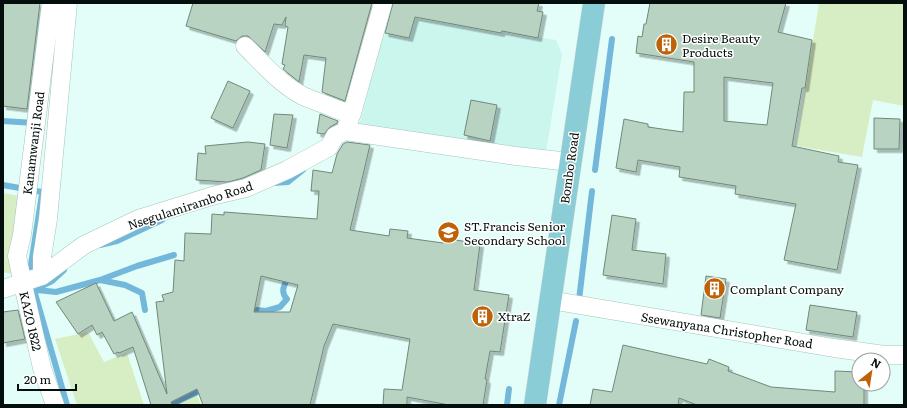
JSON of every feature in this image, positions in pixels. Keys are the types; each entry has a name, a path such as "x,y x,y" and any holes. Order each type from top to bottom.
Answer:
{"main road":[{"name":"Bombo Road","path":"535,405 594,3"}],"street":[{"name":"Kanamwanji Road","path":"23,282 18,256 22,235 51,3"},
{"path":"42,276 42,257 48,219 68,3"},
{"path":"383,3 352,112 345,131 516,156 570,162"},
{"path":"245,46 277,78 293,90 348,113 352,112"},
{"name":"Nsegulamirambo Road","path":"3,289 42,276 84,245 138,219 212,196 246,188 287,170 329,147 335,136 345,131"},
{"name":"KAZO 1822","path":"23,282 42,368 55,405"},
{"name":"Ssewanyana Christopher Road","path":"550,300 834,348 904,355"}],"shaded area":[{"path":"388,14 556,40 562,54 546,152 359,126"}],"green space":[{"path":"819,3 904,3 904,106 873,100 862,157 796,146"},
{"path":"3,193 25,197 12,274 3,272"},
{"path":"88,332 104,362 127,353 144,405 77,405 55,339"},
{"path":"197,395 201,405 173,405"}],"building":[{"path":"3,3 40,3 27,109 3,106"},
{"path":"193,3 372,3 345,101 322,92 326,58 304,55 299,82 283,69 285,65 282,64 288,27 285,26 286,17 282,25 274,24 265,52 248,36 242,36 236,41 186,26"},
{"path":"393,3 539,3 537,11 543,12 538,38 502,31 501,33 415,17 409,38 385,33"},
{"path":"650,3 786,3 778,32 812,40 805,88 802,88 792,146 839,156 838,162 858,165 837,270 784,260 796,204 735,194 736,186 679,177 680,167 638,160 636,172 616,168 624,119 648,124 648,127 683,132 684,92 694,92 694,62 636,53 638,36 642,37 644,24 646,24","holes":["724,77 773,83 767,125 724,121"]},
{"path":"228,81 250,91 233,128 211,118"},
{"path":"471,100 497,105 490,141 464,135"},
{"path":"274,114 293,115 287,148 270,145"},
{"path":"320,114 338,121 324,134 317,133"},
{"path":"874,118 900,119 899,149 874,149"},
{"path":"248,142 265,144 261,170 243,178 228,182 196,180 198,153 206,154 205,146"},
{"path":"347,142 370,145 350,230 389,236 390,229 408,231 407,238 443,243 444,238 480,244 474,290 509,295 500,352 490,351 485,379 487,380 483,405 449,405 407,397 407,405 383,405 384,389 402,390 410,339 333,324 324,346 310,405 203,405 197,389 171,402 172,405 151,405 133,347 114,354 102,332 97,335 92,325 78,334 56,302 96,283 114,321 132,312 167,394 156,302 164,301 162,295 173,292 175,260 184,261 185,233 211,234 212,214 224,215 224,212 317,219 319,191 311,191 313,170 332,173 337,154 343,144","holes":["261,276 298,285 290,312 254,312"]},
{"path":"612,215 636,219 632,250 666,254 663,284 603,275"},
{"path":"706,276 726,279 720,318 701,315"},
{"path":"810,305 857,312 853,337 806,330"},
{"path":"18,310 25,339 3,343 3,312"},
{"path":"623,345 707,364 709,359 729,367 728,371 771,387 835,392 835,371 851,372 851,392 864,392 864,405 697,405 679,398 678,405 590,405 593,389 612,392"}],"waterway":[{"path":"595,170 612,39"},
{"path":"3,121 34,123"},
{"path":"273,183 288,182 303,170"},
{"path":"3,185 42,192"},
{"path":"582,301 579,300 592,191"},
{"path":"30,271 42,194"},
{"path":"100,245 117,241 162,220"},
{"path":"100,280 137,266 174,255"},
{"path":"34,290 52,281 64,270"},
{"path":"248,309 266,311 280,307 287,299 283,289 288,277 290,278"},
{"path":"27,289 56,292 100,280 125,285 142,293 145,310"},
{"path":"34,290 67,405"},
{"path":"559,405 576,321"},
{"path":"169,405 204,389"},
{"path":"507,405 509,389"}],"place":[{"name":"Desire Beauty Products","path":"667,45"},
{"name":"ST.Francis Senior Secondary School","path":"449,233"},
{"name":"Complant Company","path":"715,289"},
{"name":"XtraZ","path":"482,316"}]}
